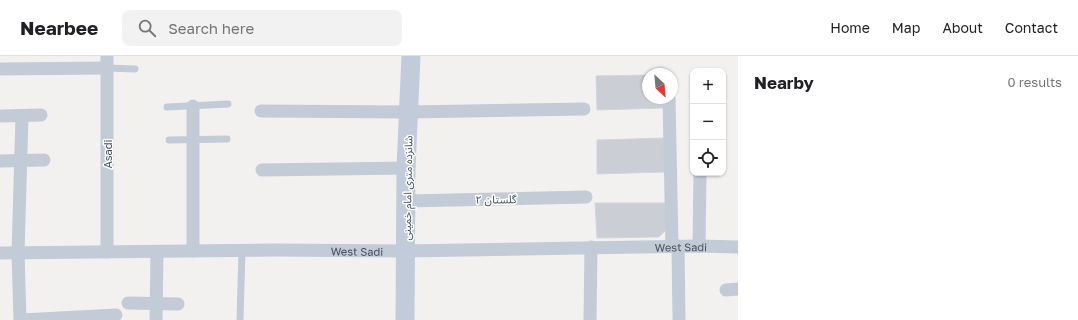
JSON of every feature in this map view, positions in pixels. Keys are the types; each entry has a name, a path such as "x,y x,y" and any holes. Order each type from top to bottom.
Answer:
{"main road":[{"name":"شانزده متری امام خمینی","path":"405,320 406,168 411,56"}],"street":[{"path":"0,69 106,62"},
{"name":"Asadi","path":"106,62 106,252"},
{"path":"669,104 678,320"},
{"path":"193,106 193,251"},
{"path":"261,111 409,112 584,110"},
{"path":"2,116 41,115"},
{"path":"22,116 18,253 21,320 91,318 116,315"},
{"path":"0,161 44,160"},
{"path":"262,170 406,168"},
{"path":"699,246 700,176"},
{"name":"گلستان ۲","path":"406,201 586,197"},
{"name":"West Sadi","path":"0,253 406,250 675,246 738,247"},
{"path":"590,320 591,247"},
{"path":"156,320 157,252"},
{"path":"128,303 178,304"}],"lane":[{"path":"106,62 135,69"},
{"path":"167,107 228,104"},
{"path":"169,140 227,139"},
{"path":"240,320 242,251"}],"building":[{"path":"642,75 642,104 664,104 664,108 597,110 596,76"},
{"path":"664,138 665,172 597,174 597,140"},
{"path":"595,203 665,203 666,230 659,237 597,238"}]}
